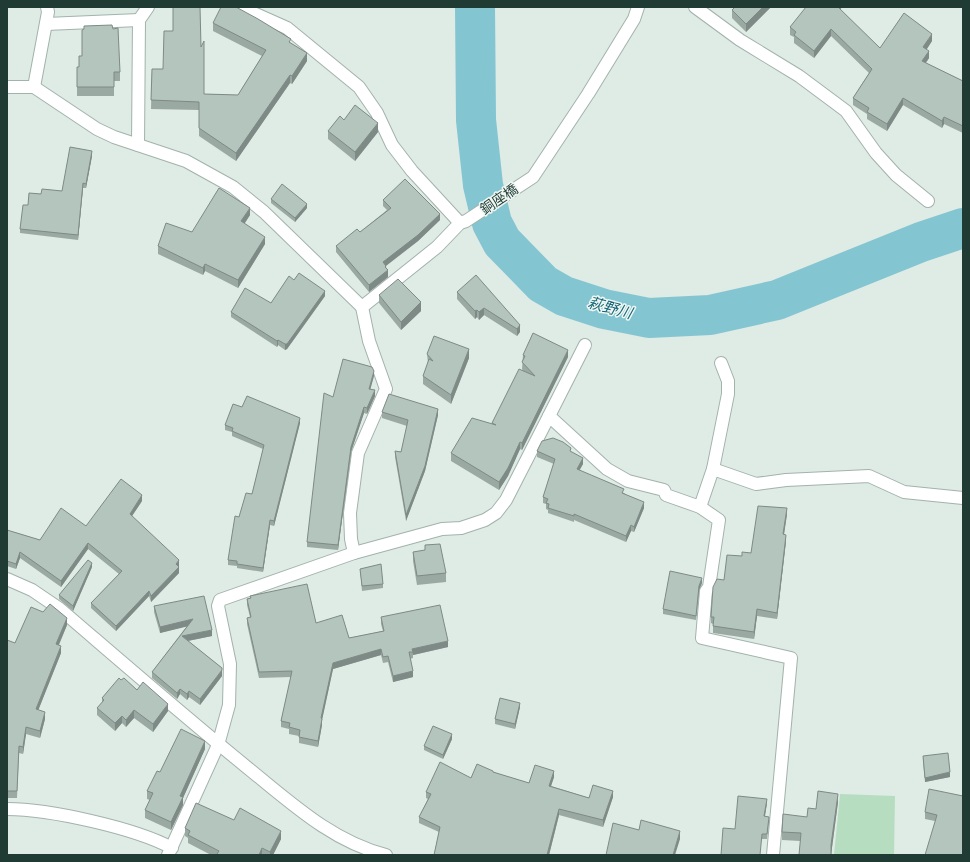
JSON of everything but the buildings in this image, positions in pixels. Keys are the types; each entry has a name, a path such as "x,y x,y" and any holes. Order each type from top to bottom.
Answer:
{"street":[{"path":"34,87 46,24 47,7"},
{"path":"138,145 140,20 148,7"},
{"path":"240,7 287,28 359,87 378,113 392,145 412,171 463,222"},
{"name":"銅座橋","path":"362,307 437,247 463,222 533,177 596,81 634,19 638,7"},
{"path":"695,7 740,40 799,76 846,111 881,159 896,175 928,202"},
{"path":"46,24 140,20"},
{"path":"7,87 34,87 98,129 138,145 186,161 233,187 264,212 362,307 369,341 386,389 358,453 350,513 351,539 354,553"},
{"path":"7,809 29,809 97,824 160,842 170,852 218,745 229,705 230,664 218,606 220,600 354,553 442,529 461,528 485,520 496,513 506,500 585,345"},
{"path":"700,507 714,469 728,394 728,381 721,363"},
{"path":"549,416 607,469 628,481 664,490 666,495 700,507 719,520 709,587 706,591 702,638 790,658 773,855"},
{"path":"714,469 756,484 870,476 904,492 963,498"},
{"path":"7,579 32,590 60,609 218,745 314,821 332,832 386,855"}],"green space":[{"path":"840,794 895,796 894,855 834,855"}],"waterway":[{"name":"萩野川","path":"475,7 476,120 483,185 492,223 502,242 543,284 564,296 604,309 649,318 710,315 777,300 921,242 963,228"}]}
